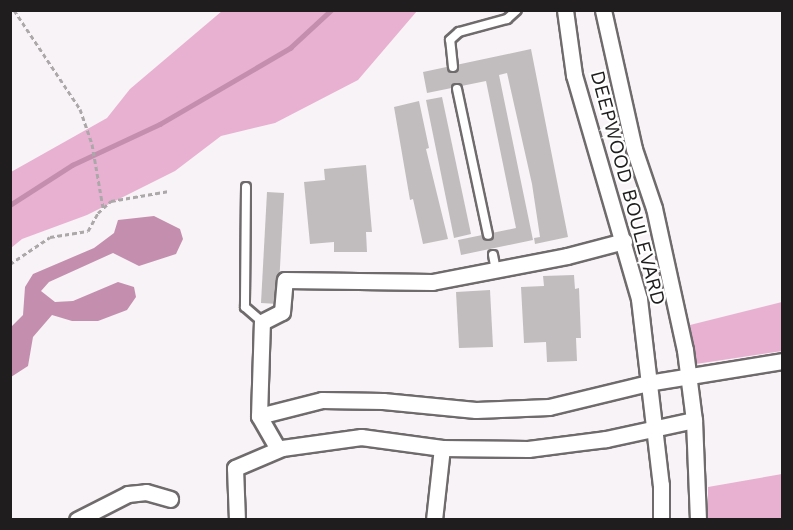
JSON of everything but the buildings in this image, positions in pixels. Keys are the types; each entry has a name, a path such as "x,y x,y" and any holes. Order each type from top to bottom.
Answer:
{"street":[{"name":"DEEPWOOD BOULEVARD","path":"565,10 574,75 639,299 654,426 661,519"},
{"name":"DEEPWOOD BOULEVARD","path":"603,10 634,149 654,208 689,378 694,420 698,519"},
{"path":"278,449 259,416 262,322 282,312 285,280 432,282 496,271 624,241"},
{"path":"259,416 322,400 383,400 476,410 549,407 648,383 783,361"},
{"path":"237,519 235,468 278,449 362,437 442,448 528,449 606,439 654,426 694,420"},
{"path":"434,519 442,448"},
{"path":"77,519 128,494 146,492 170,499"}],"lane":[{"path":"453,67 450,40 459,32 507,19 517,10"},
{"path":"458,89 488,235"},
{"path":"246,187 246,308 262,322"},
{"path":"493,255 496,271"}],"path":[{"path":"14,10 80,109 92,144 103,208"},
{"path":"10,264 50,237 88,231 103,208 111,201 169,191"}],"shaded area":[{"path":"222,11 417,11 358,80 275,123 221,136 175,171 87,215 22,239 11,248 11,172 107,118 130,89"},
{"path":"154,216 180,229 183,239 176,254 139,266 113,253 49,282 41,291 55,302 73,301 118,282 134,287 136,297 127,310 98,321 72,321 52,315 33,337 28,366 11,377 11,327 23,315 25,287 33,274 94,248 114,233 118,220"},
{"path":"782,302 782,351 696,364 690,325"},
{"path":"782,474 782,519 708,519 708,487"}],"waterway":[{"path":"10,205 72,165 160,124 290,48 331,10"}]}
